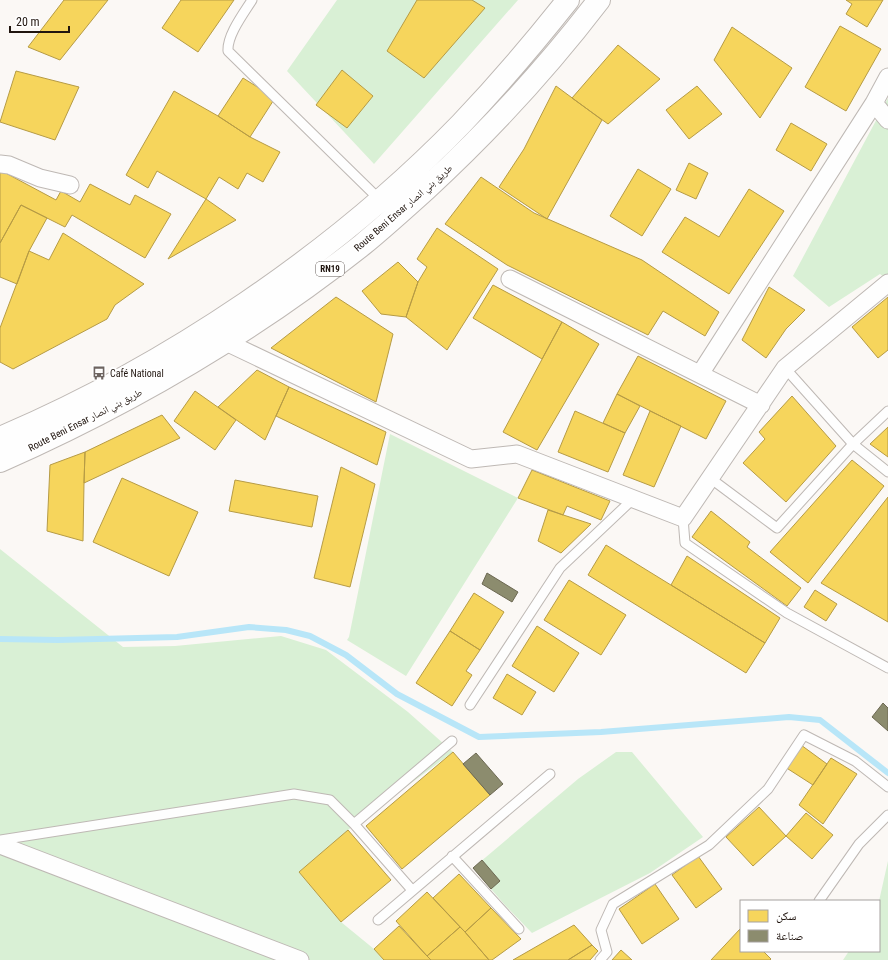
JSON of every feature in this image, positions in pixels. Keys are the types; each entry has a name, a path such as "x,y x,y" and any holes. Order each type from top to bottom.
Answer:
{"highway":[{"name":"Route Beni Ensar طريق بني انصار","path":"0,438 26,427 101,390 174,349 244,304 312,255 380,200 419,164 474,109 536,40 568,0"},
{"name":"Route Beni Ensar طريق بني انصار","path":"0,461 104,412 166,378 226,342 318,278 363,244 457,161 501,116 543,69 599,0"}],"street":[{"path":"700,374 874,103 888,77"},
{"path":"874,103 888,120"},
{"path":"0,164 9,165 40,178 70,185"},
{"path":"510,280 761,405"},
{"path":"226,342 471,459 518,454 683,518 785,368 888,283"},
{"path":"0,845 300,960"}],"lane":[{"path":"252,0 230,38 228,51 380,200"},
{"path":"785,368 853,444 888,472"},
{"path":"710,478 777,528 853,444 888,411"},
{"path":"470,705 560,568 633,499"},
{"path":"683,518 685,543 787,613 888,668"},
{"path":"600,960 607,952 601,930 613,904 709,845 768,789 804,735 855,760 888,787"},
{"path":"354,824 452,741"},
{"path":"378,920 550,774"},
{"path":"0,840 294,794 330,800 354,824 412,890"},
{"path":"820,900 859,844 888,815"},
{"path":"452,856 519,930"}],"green space":[{"path":"337,0 518,0 374,164 287,71"},
{"path":"888,98 888,280 880,274 829,307 793,276"},
{"path":"390,434 518,498 406,676 347,640 349,637"},
{"path":"0,549 123,647 175,646 281,636 326,650 408,712 453,752 348,830 299,872 341,922 374,949 384,960 0,960"},
{"path":"616,752 632,752 703,837 650,873 532,933 504,904 473,868 578,779"},
{"path":"888,861 888,960 843,960 848,952 880,952 879,900"}],"building: سكن":[{"path":"64,0 108,0 60,60 28,47"},
{"path":"181,0 234,0 198,52 162,28"},
{"path":"417,0 472,0 485,8 424,78 387,51"},
{"path":"846,0 883,0 867,27 846,14 852,4"},
{"path":"840,26 881,49 846,111 805,87"},
{"path":"732,27 792,68 760,118 714,60"},
{"path":"618,45 660,79 608,124 572,98"},
{"path":"342,70 373,96 347,128 316,105"},
{"path":"16,71 79,87 55,140 0,122"},
{"path":"243,78 275,98 250,137 218,116"},
{"path":"556,86 602,120 547,219 499,187 524,149"},
{"path":"697,86 722,114 689,139 666,110"},
{"path":"174,91 218,116 250,137 280,152 263,182 247,173 238,189 219,177 206,199 157,171 148,188 126,175"},
{"path":"791,123 827,144 811,171 776,150"},
{"path":"689,163 708,173 696,199 676,190"},
{"path":"638,169 671,189 642,236 610,216"},
{"path":"0,170 56,200 61,191 80,202 90,184 130,205 135,195 171,214 145,258 72,215 65,227 21,205 0,243"},
{"path":"481,177 534,213 642,260 719,312 705,336 663,311 648,335 507,265 445,224"},
{"path":"749,189 784,211 729,294 662,252 685,217 719,237"},
{"path":"206,199 236,220 168,259"},
{"path":"21,205 47,218 29,251 17,284 0,277 0,243"},
{"path":"437,228 498,269 447,350 406,317 418,282 427,267 417,259"},
{"path":"63,233 144,284 115,305 107,319 13,369 0,362 0,328 29,251 49,260"},
{"path":"398,262 418,282 406,317 381,314 362,291"},
{"path":"493,285 562,322 542,359 473,318"},
{"path":"769,287 805,310 786,329 766,358 742,340"},
{"path":"336,297 393,334 376,402 271,348"},
{"path":"888,297 888,350 878,358 852,327"},
{"path":"562,322 599,344 537,450 503,432"},
{"path":"638,356 726,401 706,439 617,394"},
{"path":"257,370 289,387 265,440 218,407"},
{"path":"289,387 386,432 377,465 276,416"},
{"path":"195,391 236,420 215,450 174,421"},
{"path":"617,394 640,406 625,433 603,423"},
{"path":"792,396 836,446 786,502 743,463 765,439 759,432"},
{"path":"575,411 625,433 608,472 558,452"},
{"path":"650,411 681,426 654,487 623,475"},
{"path":"162,415 180,438 84,483 85,452"},
{"path":"888,427 888,457 870,444"},
{"path":"85,452 83,541 47,531 50,465"},
{"path":"852,460 884,486 808,583 770,552"},
{"path":"341,467 375,484 350,587 314,578"},
{"path":"532,470 610,501 601,520 567,506 563,515 518,498"},
{"path":"122,478 198,512 169,576 93,542"},
{"path":"235,480 318,496 312,527 229,511"},
{"path":"888,497 888,622 821,583"},
{"path":"548,510 591,524 561,553 538,541"},
{"path":"711,511 750,542 747,547 801,588 787,606 692,537"},
{"path":"606,545 765,643 746,673 588,575"},
{"path":"687,556 780,618 765,643 671,585"},
{"path":"569,580 626,615 601,655 544,620"},
{"path":"815,590 837,604 826,621 804,607"},
{"path":"474,593 504,612 480,650 450,631"},
{"path":"537,626 579,653 554,692 512,666"},
{"path":"450,631 480,650 466,671 472,675 452,706 416,683"},
{"path":"507,674 536,692 522,715 493,698"},
{"path":"801,745 827,764 813,785 785,767"},
{"path":"453,752 490,795 402,869 366,826"},
{"path":"831,758 857,774 823,824 799,805"},
{"path":"759,807 786,836 753,866 726,837"},
{"path":"806,813 833,835 812,859 786,836"},
{"path":"348,830 391,880 341,922 299,872"},
{"path":"698,856 722,889 696,908 672,875"},
{"path":"459,874 491,908 465,932 433,898"},
{"path":"655,884 679,919 642,944 619,909"},
{"path":"427,892 460,927 427,956 396,921"},
{"path":"491,908 521,939 492,960 489,960 465,932"},
{"path":"574,925 592,945 568,960 513,960"},
{"path":"399,926 431,960 384,960 374,949"},
{"path":"460,927 489,960 431,960 427,956"},
{"path":"740,929 740,952 764,952 771,959 770,960 711,960"},
{"path":"592,945 598,951 590,960 568,960"},
{"path":"621,950 632,960 612,960"}],"building: صناعة":[{"path":"487,573 518,592 512,602 482,584"},
{"path":"883,703 888,708 888,731 872,717"},
{"path":"476,753 503,784 490,795 463,764"},
{"path":"482,860 500,881 491,889 473,868"}],"waterway":[{"path":"0,639 58,640 177,637 249,627 286,630 310,636 346,655 397,694 479,737 601,732 789,717 820,720 888,773"}],"place":[{"name":"Café National","path":"99,373"}]}
